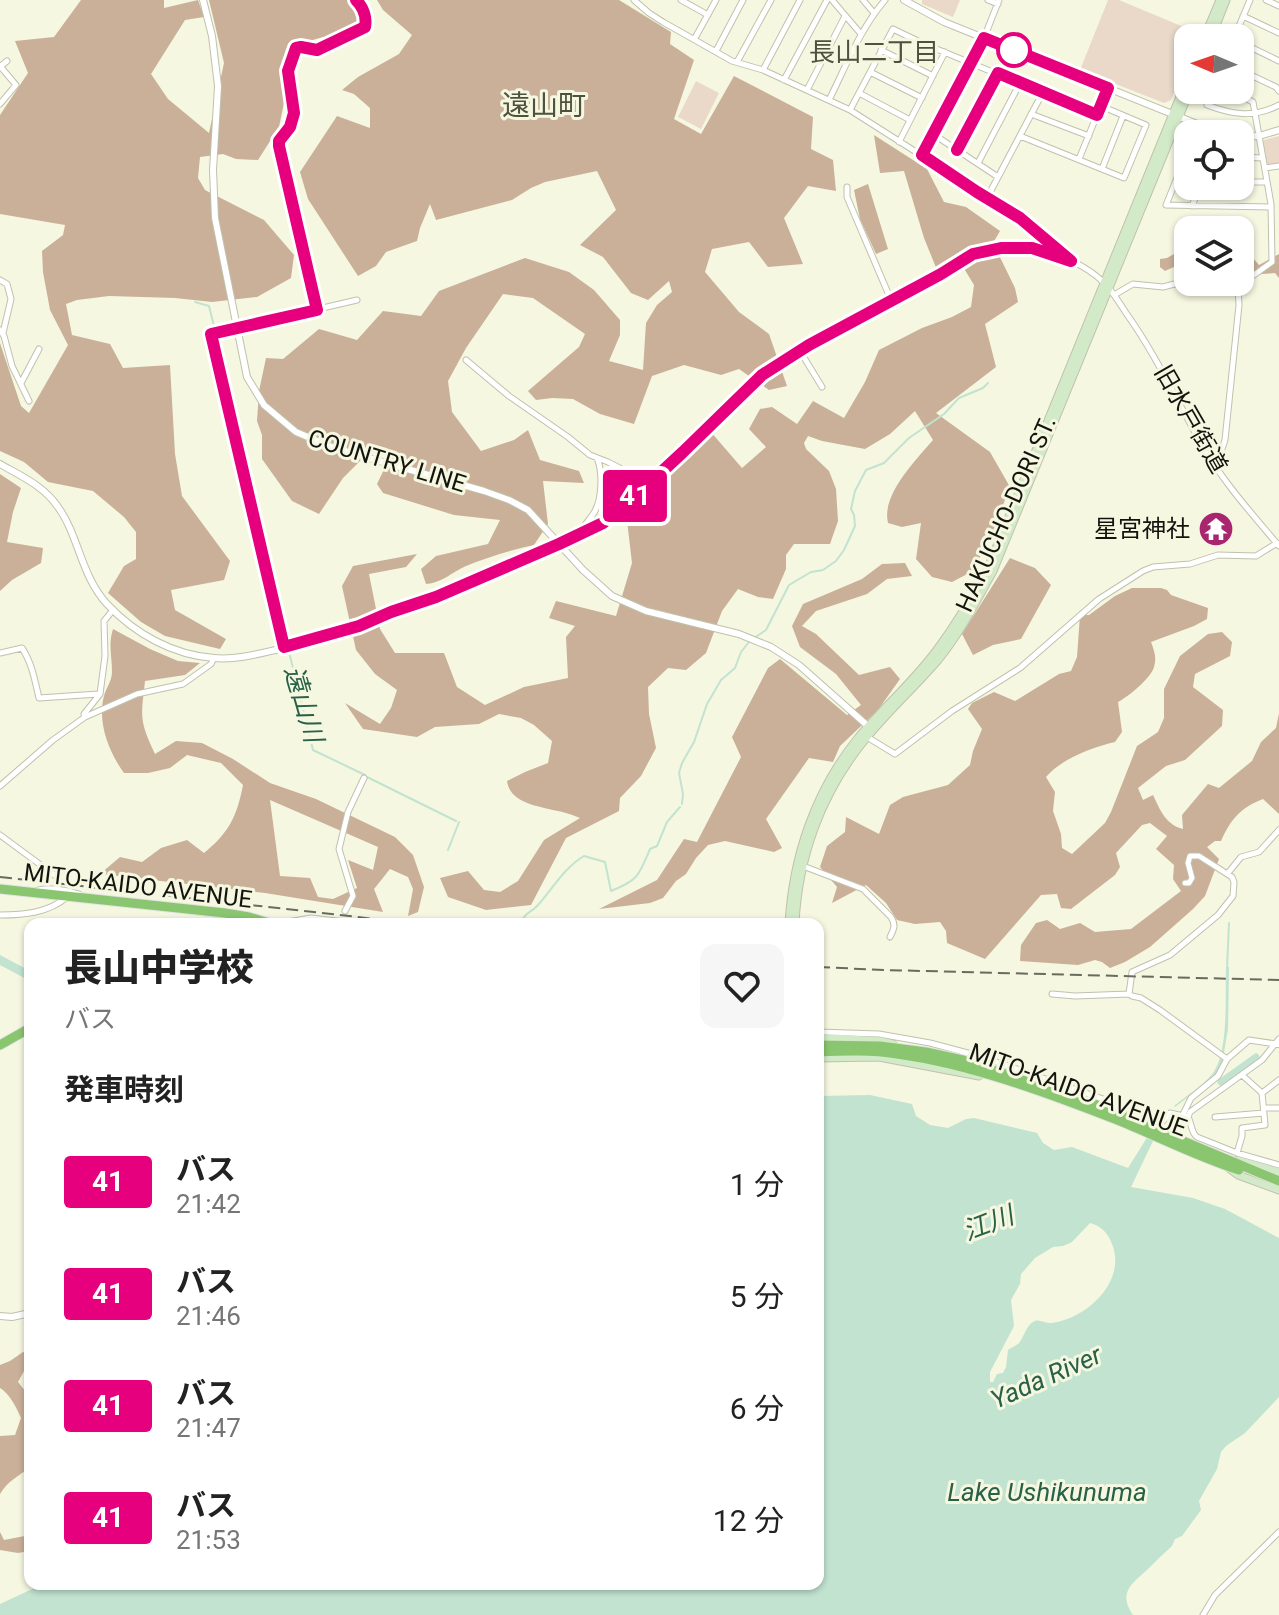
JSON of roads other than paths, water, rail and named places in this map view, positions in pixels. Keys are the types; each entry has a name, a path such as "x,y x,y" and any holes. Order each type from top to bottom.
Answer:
{"highway":[{"name":"MITO-KAIDO AVENUE","path":"0,889 253,918"},
{"path":"0,1045 24,1031"},
{"name":"MITO-KAIDO AVENUE","path":"824,1045 880,1046 926,1052 1069,1091 1171,1139 1279,1182"},
{"name":"MITO-KAIDO AVENUE","path":"824,1055 879,1052 958,1067 1171,1139"}],"main road":[{"path":"1210,24 1220,0"},
{"path":"1217,24 1226,0"},
{"name":"HAKUCHO-DORI ST.","path":"792,918 795,873 811,818 836,769 934,654 958,622 988,568 1109,289 1180,104"},
{"name":"HAKUCHO-DORI ST.","path":"1176,116 1182,104"},
{"name":"HAKUCHO-DORI ST.","path":"793,918 809,841 825,803 869,732"},
{"path":"824,1036 881,1041 926,1052"},
{"path":"824,1055 896,1059 1009,1082"},
{"path":"1225,1162 1279,1172"},
{"path":"1225,1162 1238,1175 1279,1190"}],"street":[{"name":"COUNTRY LINE","path":"203,0 212,36 218,86 213,170 215,218 247,377 264,405 296,432 334,448 484,491 528,510 583,570 612,596 646,611 739,634 785,655 869,732"},
{"path":"317,310 279,141 290,127 294,113 288,71 296,48 317,50 365,27 364,12 356,0"},
{"path":"634,0 663,22 737,62 763,70 850,110 1020,218 1109,289 1133,284 1163,287 1174,284"},
{"path":"681,0 708,15"},
{"path":"695,38 716,0"},
{"path":"716,51 743,0"},
{"path":"737,62 771,0"},
{"path":"763,70 800,0"},
{"path":"784,80 830,0 861,34"},
{"path":"863,0 874,13"},
{"path":"829,100 861,34 885,0"},
{"path":"904,0 944,22 1186,120"},
{"path":"917,8 920,0"},
{"path":"922,155 984,38 999,2 988,0"},
{"path":"1240,24 1250,0"},
{"path":"1266,0 1279,6"},
{"path":"807,90 845,16"},
{"path":"1243,16 1279,33"},
{"path":"850,110 893,29 1097,115"},
{"path":"1254,49 1279,61"},
{"path":"881,50 933,76"},
{"path":"899,142 945,52"},
{"path":"1,99 16,85 0,66 7,61"},
{"path":"870,72 922,98"},
{"path":"957,150 998,73"},
{"path":"1254,77 1279,91"},
{"path":"978,163 1020,83"},
{"path":"1079,159 1108,88"},
{"path":"987,198 1043,92"},
{"path":"859,93 910,120"},
{"path":"1207,104 1233,114 1255,114 1279,105"},
{"path":"1253,104 1271,207 1272,240 1272,262 1254,275"},
{"path":"1020,136 1124,178 1146,125 1101,106"},
{"path":"1031,114 1089,136"},
{"path":"1102,169 1123,116"},
{"path":"1254,136 1279,130"},
{"path":"933,134 998,177"},
{"path":"1254,158 1263,158"},
{"path":"1265,168 1279,166"},
{"path":"1254,182 1267,182"},
{"path":"1174,185 1166,205 1271,207"},
{"path":"847,187 847,197 891,300"},
{"path":"1192,206 1194,200"},
{"path":"1272,240 1279,236"},
{"path":"0,464 44,490 54,501 103,600 139,631 162,645 189,654 214,658 254,655 359,626 478,580 580,535 614,515 756,379 973,254 990,249 1032,248 1071,261"},
{"path":"0,280 7,284 11,299 1,332 12,366 29,401"},
{"name":"旧水戸街道","path":"1109,289 1143,338 1214,464 1278,544"},
{"path":"1214,464 1224,446 1238,296"},
{"path":"284,647 211,334 357,300"},
{"path":"21,383 39,349"},
{"path":"800,351 822,387"},
{"path":"466,360 509,396 590,455 649,483"},
{"path":"580,535 596,509 601,471 597,458"},
{"path":"869,732 895,754 952,711 1020,668 1099,599 1143,571 1153,567 1190,564 1218,555 1256,556 1278,544"},
{"path":"85,717 84,714 100,694 105,656 104,621 113,610"},
{"path":"0,653 22,648 33,672 39,698 100,694"},
{"path":"0,786 85,717 137,694 183,684 211,664 214,658"},
{"path":"345,911 353,896 339,849 348,812 364,778"},
{"path":"1228,873 1241,857 1259,852 1279,830"},
{"path":"0,835 57,877 58,889"},
{"path":"1129,994 1132,972 1170,955 1218,915 1233,896 1234,882 1228,873 1199,856 1191,856 1188,863 1192,878 1185,883"},
{"path":"803,866 863,889 894,922 890,937"},
{"path":"33,893 38,888 58,889 78,893 82,898"},
{"path":"0,915 36,912 68,896"},
{"path":"1052,994 1129,994 1141,998 1227,1059"},
{"path":"824,1035 901,1036 979,1056 1159,1122 1170,1113 1184,1116 1192,1123 1194,1135 1237,1153 1279,1165"},
{"path":"1171,1139 1191,1098 1218,1076 1227,1059 1249,1040 1278,1042"},
{"path":"1184,1116 1262,1060 1278,1042"},
{"path":"1237,1153 1242,1128 1265,1125 1262,1093 1242,1075"},
{"path":"1262,1093 1279,1080"},
{"path":"1215,1117 1279,1108"},
{"path":"0,1316 24,1314"},
{"path":"1203,1615 1215,1595 1279,1532"}],"water":[{"path":"0,955 24,968 24,978 0,965"},
{"path":"1226,967 1229,967 1228,1029 1222,1064 1217,1075 1175,1107 1209,1078 1218,1063 1225,1022"},
{"name":"Lake Ushikunuma","path":"870,1095 912,1104 916,1116 930,1125 948,1128 974,1118 1037,1133 1043,1143 1054,1150 1072,1147 1128,1168 1148,1136 1154,1139 1131,1187 1193,1198 1225,1209 1279,1238 1279,1397 1245,1433 1221,1452 1217,1469 1199,1501 1201,1510 1182,1536 1175,1539 1172,1546 1128,1590 1127,1601 1133,1615 0,1615 0,1604 30,1590 824,1590 824,1096","holes":["1090,1223 1104,1230 1115,1258 1114,1271 1101,1296 1065,1320 1051,1323 1035,1321 1031,1324 1019,1343 1008,1350 1003,1373 997,1374 990,1382 990,1372 1014,1326 1011,1300 1020,1284 1021,1274 1035,1258 1053,1247 1072,1242"]}],"waterway":[{"name":"遠山川","path":"195,302 209,306 215,330"},
{"name":"遠山川","path":"217,336 286,643"},
{"path":"754,638 766,630 789,585 811,572 823,570 836,561 844,550 855,526 851,509 855,491 866,470 884,463 909,438 944,414 959,398 988,383"},
{"path":"682,804 679,773 682,763 694,742 707,704 721,680 735,668 749,642"},
{"name":"遠山川","path":"289,652 313,750 365,775"},
{"name":"遠山川","path":"367,777 456,821"},
{"path":"523,918 565,872 584,856 605,862 611,891 633,880 650,849 657,846 667,822 680,807"},
{"name":"遠山川","path":"448,850 459,822"},
{"path":"1227,968 1229,923"},
{"name":"江川","path":"1221,1082 1256,1057"}],"railway":[{"path":"0,877 366,918"},
{"path":"824,967 1279,980"}],"place":[{"name":"星宮神社","path":"1216,529"}],"district":[{"name":"長山二丁目","path":"874,52"},
{"name":"遠山町","path":"544,105"}],"water label":[{"name":"Yada River","path":"1046,1377"}]}
